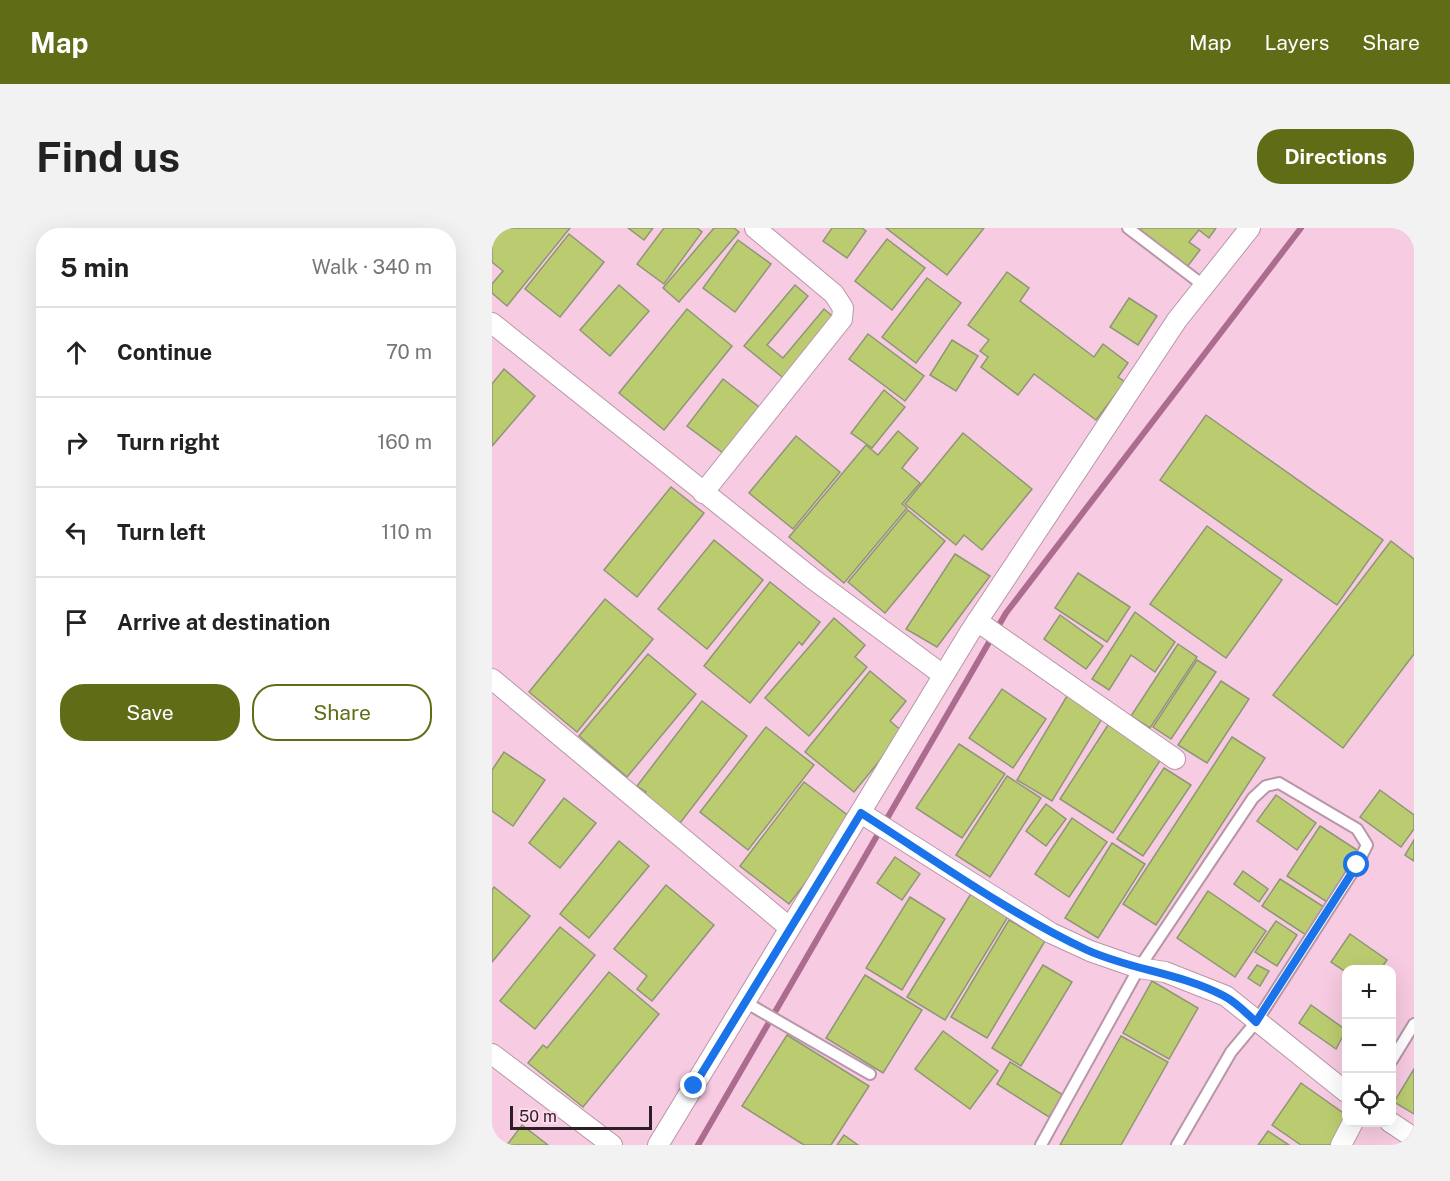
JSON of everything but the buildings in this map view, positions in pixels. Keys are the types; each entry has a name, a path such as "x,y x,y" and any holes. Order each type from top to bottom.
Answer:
{"street":[{"path":"703,494 842,319 843,308 834,294 755,228"},
{"path":"658,1145 753,1006 790,928 876,822 943,675 977,621 1177,320 1250,228"},
{"path":"492,323 703,494 943,675"},
{"path":"977,621 1175,759"},
{"path":"492,679 790,928"},
{"path":"876,822 1051,933 1090,951 1140,968 1165,972 1226,996 1342,1088"},
{"path":"492,1054 612,1145"},
{"path":"1396,1126 1414,1138"},
{"path":"1341,1145 1350,1127"}],"lane":[{"path":"1128,228 1203,285"},
{"path":"1041,1145 1140,968 1253,798 1266,786 1280,783 1357,829 1366,844 1357,865 1256,1022 1231,1052 1177,1145"},
{"path":"753,1006 870,1074"},
{"path":"1396,1053 1414,1024"}],"shaded area":[{"path":"492,228 1414,228 1414,1145 492,1145"}],"waterway":[{"path":"698,1145 1006,613 1301,228"}],"route":[{"path":"694,1086 861,813 1051,933 1090,951 1140,968 1165,972 1226,996 1256,1022 1357,865"}]}
